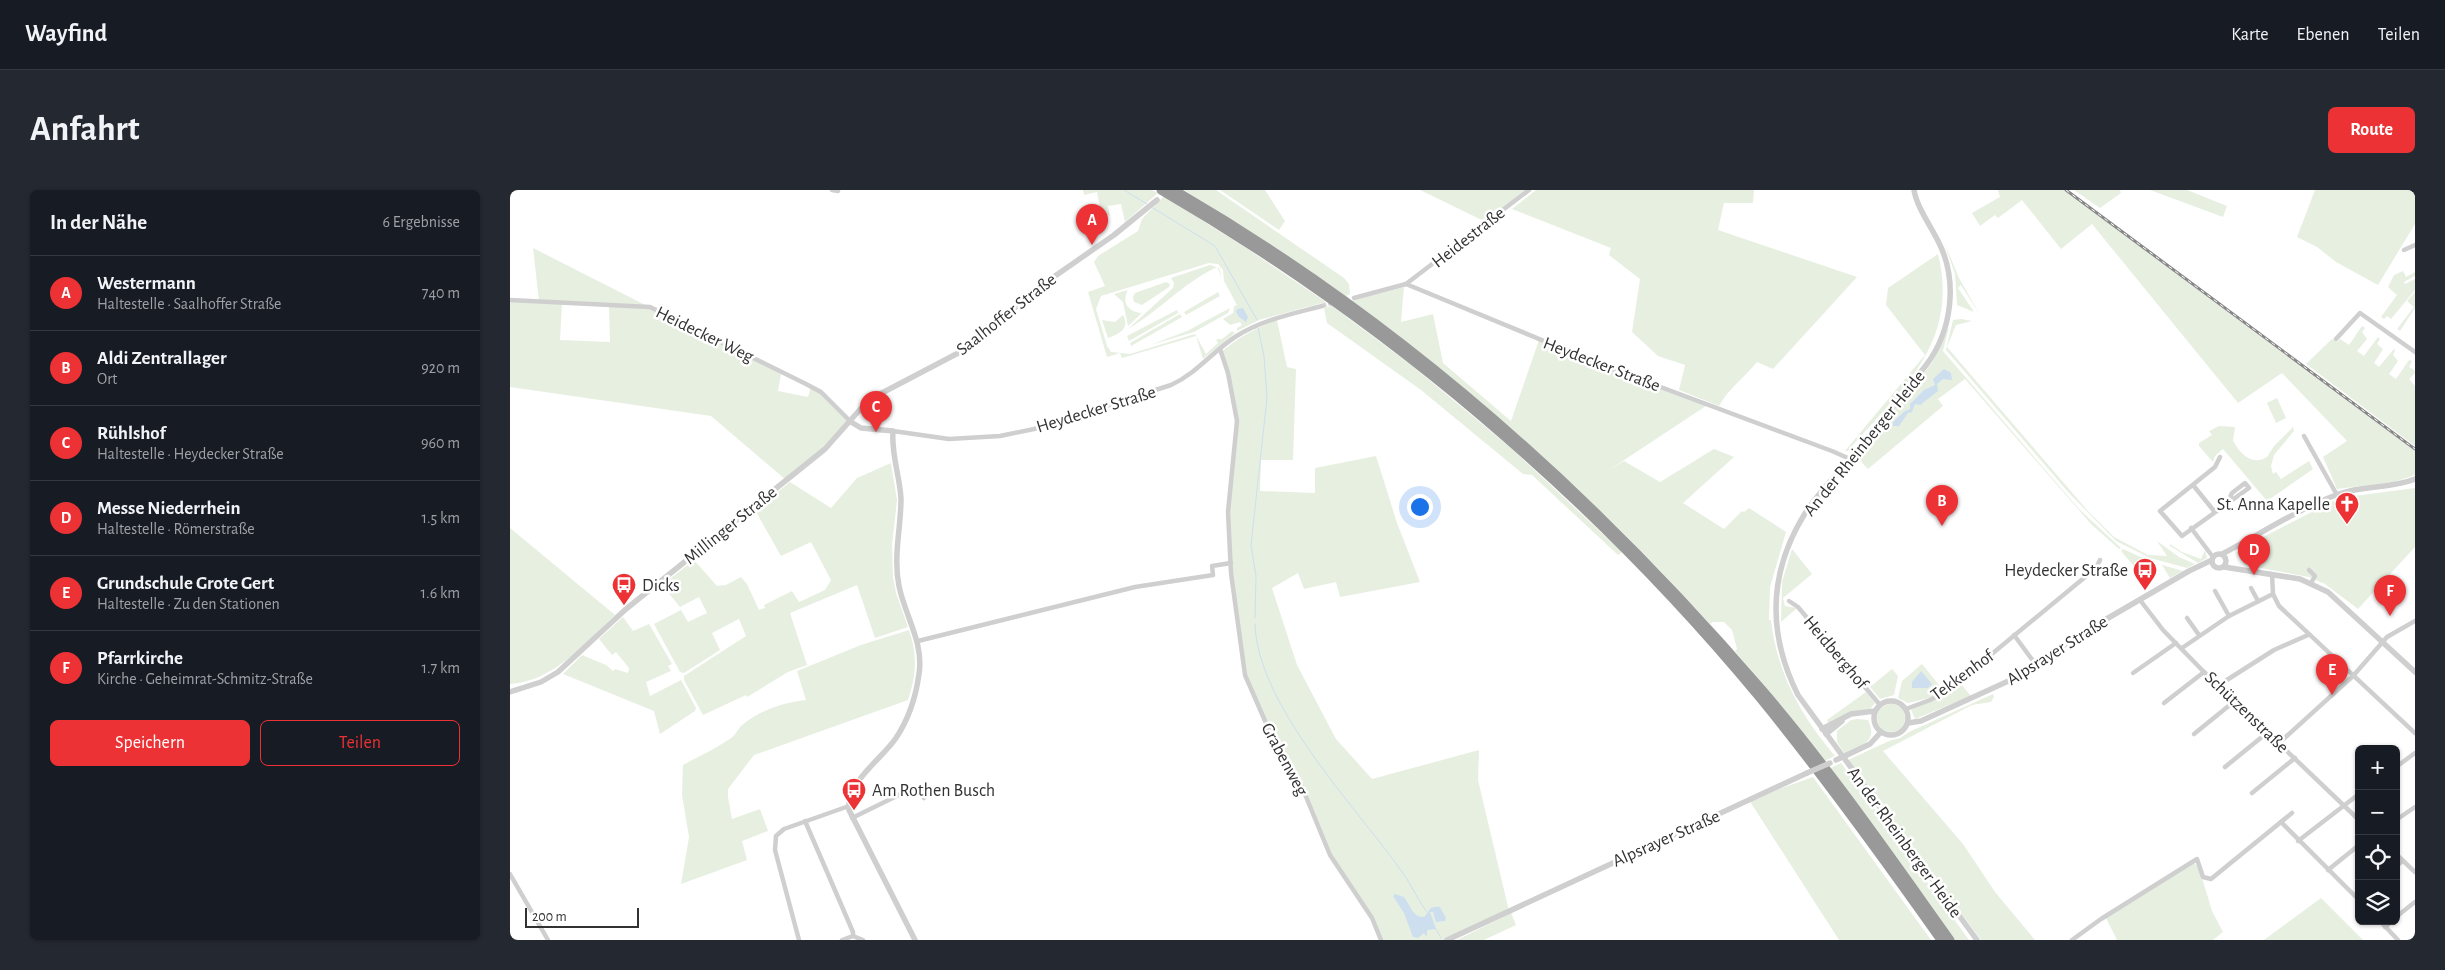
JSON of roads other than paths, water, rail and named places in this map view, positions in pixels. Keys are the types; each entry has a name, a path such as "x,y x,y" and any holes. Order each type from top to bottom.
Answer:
{"highway":[{"path":"1160,190 1297,276 1404,354 1512,443 1613,538 1760,698 1847,810 1941,940"},
{"path":"1174,190 1311,277 1405,347 1470,398 1587,503 1688,605 1765,693 1830,775 1950,940"}],"street":[{"name":"Heidestraße","path":"1406,284 1529,190"},
{"name":"An der Rheinberger Heide","path":"1914,190 1946,263 1950,294 1947,321 1940,343 1930,360 1817,498 1795,531 1784,555 1776,595 1776,631 1781,655 1798,695 1977,940"},
{"name":"Saalhoffer Straße","path":"851,422 864,405 880,394 962,350 1045,283 1125,227 1157,200"},
{"path":"2404,250 2415,244"},
{"path":"1354,298 1406,284"},
{"name":"Heydecker Straße","path":"1406,284 1607,367 1850,459"},
{"name":"Heidecker Weg","path":"510,300 650,307 821,392 851,422"},
{"name":"Heydecker Straße","path":"851,422 861,428 965,440 1027,430 1171,385 1190,375 1234,337 1255,326 1322,306"},
{"path":"2336,339 2360,313 2415,352"},
{"name":"Grabenweg","path":"1220,349 1228,373 1237,420 1228,512 1231,563 1245,675 1269,730 1302,787 1330,855 1372,918 1381,940"},
{"name":"Millinger Straße","path":"510,692 541,682 558,672 626,609 825,449 851,422"},
{"path":"893,431 892,449 901,500 897,540 898,576 903,602 918,641 921,660 908,714 892,743 855,788 848,806 852,818 915,940"},
{"path":"2304,436 2337,495"},
{"path":"2220,457 2215,466 2160,511 2182,536 2214,510 2228,502 2249,488 2245,483 2232,493 2228,502"},
{"path":"2213,561 2225,560 2236,547 2337,495 2360,489 2389,487 2415,479"},
{"path":"2193,485 2214,510"},
{"path":"2192,528 2213,561"},
{"name":"Tekkenhof","path":"1906,709 1947,691 2096,568 2100,560"},
{"path":"2213,561 2225,560 2250,571 2300,579 2311,583 2340,601 2414,670"},
{"name":"Alpsrayer Straße","path":"1447,940 1870,744 1881,732 1896,735 1904,730 1908,722 1921,721 2015,678 2066,643 2189,571 2213,561"},
{"path":"918,641 1135,587 1213,575 1212,566 1231,563"},
{"path":"2309,570 2315,576 2311,583"},
{"path":"2272,574 2273,594 2279,606 2415,733"},
{"path":"2251,588 2258,601"},
{"path":"2215,590 2229,616"},
{"path":"2182,648 2229,616 2273,594"},
{"name":"Schützenstraße","path":"2140,600 2176,643 2204,672 2236,700 2355,816"},
{"name":"Heidberghof","path":"1789,601 1798,607 1880,705"},
{"path":"2187,618 2199,635"},
{"path":"2280,743 2353,676 2387,637 2415,621"},
{"path":"2014,635 2036,665"},
{"path":"2219,685 2274,650 2308,635"},
{"path":"2133,673 2176,643"},
{"path":"2164,703 2204,672"},
{"path":"2194,734 2236,700"},
{"path":"1881,732 1875,725 1874,718 1875,711 1880,705 1894,701 1906,709 1908,722"},
{"path":"1822,728 1851,714 1875,711"},
{"path":"1826,734 1848,717 1862,715 1874,718"},
{"path":"2225,767 2268,732"},
{"path":"2400,764 2415,754"},
{"path":"2252,793 2296,758"},
{"path":"852,818 911,789 916,788 924,798"},
{"path":"2298,841 2355,797"},
{"path":"799,940 774,844 779,832 848,806"},
{"path":"2400,817 2415,808"},
{"path":"2072,940 2101,919 2197,859 2203,877 2211,879 2292,813"},
{"path":"805,821 853,936"},
{"path":"2281,822 2298,841 2355,895"},
{"path":"2328,870 2355,848"},
{"path":"2400,857 2415,872"},
{"path":"510,874 548,940"},
{"path":"2400,915 2415,902"},
{"path":"2387,925 2385,927 2398,940"},
{"path":"842,940 853,936 863,940"}],"water":[{"path":"1243,308 1248,317 1246,322 1236,312 1237,309"},
{"path":"1944,369 1951,373 1952,380 1943,379 1937,384 1938,391 1920,405 1915,404 1912,412 1908,413 1899,426 1893,426 1893,422 1910,409 1910,404 1924,390 1935,385 1933,379"},
{"path":"1921,671 1932,684 1928,688 1912,688 1912,682"},
{"path":"1395,894 1404,897 1414,913 1420,917 1424,917 1431,908 1440,907 1446,918 1445,921 1436,922 1433,912 1430,912 1436,929 1427,930 1427,937 1424,933 1418,938 1413,937 1404,913 1393,896"}],"waterway":[{"path":"1124,190 1147,204"},
{"path":"1153,208 1215,246 1257,320"},
{"path":"1255,618 1256,576 1251,545 1267,398 1264,356 1258,328"},
{"path":"1255,624 1260,655 1272,687 1290,720 1334,784 1404,874 1426,911"},
{"path":"1434,926 1441,938"}],"tunnel":[{"path":"1322,306 1335,302"}],"railway":[{"path":"2066,190 2415,449"}],"place":[{"name":"Westermann","path":"1092,245"},
{"name":"Rühlshof","path":"876,432"},
{"name":"St. Anna Kapelle","path":"2347,525"},
{"name":"Aldi Zentrallager","path":"1942,526"},
{"name":"Messe Niederrhein","path":"2254,575"},
{"name":"Heydecker Straße","path":"2145,591"},
{"name":"Dicks","path":"624,606"},
{"name":"Pfarrkirche","path":"2390,616"},
{"name":"Grundschule Grote Gert","path":"2332,695"},
{"name":"Am Rothen Busch","path":"854,811"}]}
